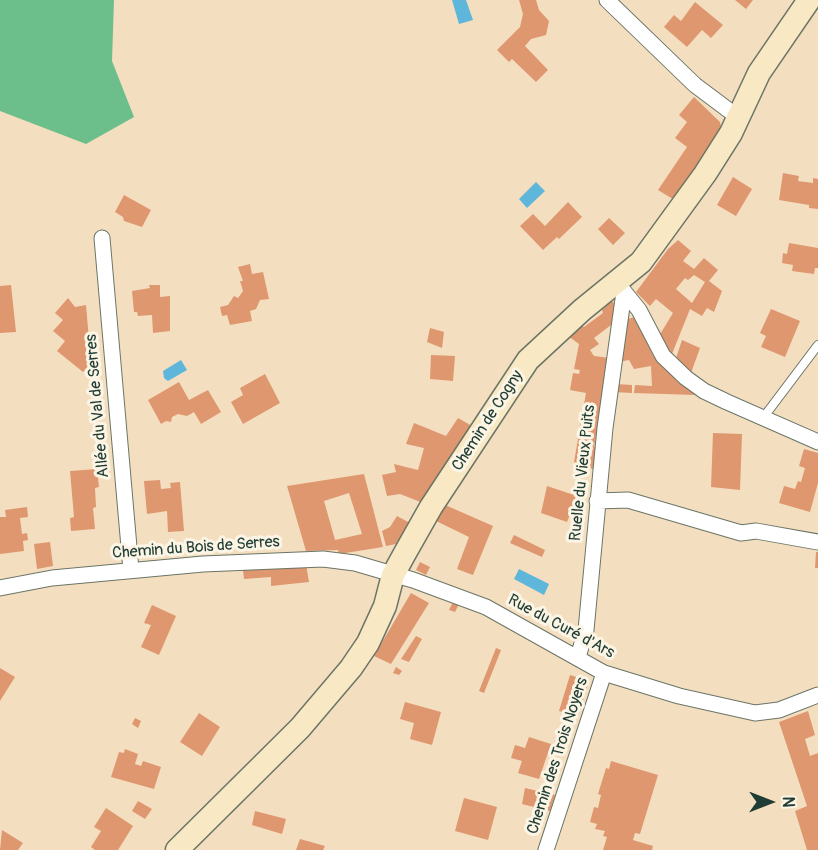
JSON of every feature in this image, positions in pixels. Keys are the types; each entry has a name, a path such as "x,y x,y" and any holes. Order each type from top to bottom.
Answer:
{"street":[{"path":"607,0 695,85 739,118"},
{"name":"Chemin de Cogny","path":"177,850 300,728 338,685 368,643 391,591 393,576 431,507 528,360 582,310 621,287 648,253 705,174 739,118 759,73 809,0"},
{"name":"Allée du Val de Serres","path":"102,238 131,570"},
{"path":"621,287 639,310 663,356 686,378 704,391 818,442"},
{"name":"Ruelle du Vieux Puits","path":"578,657 586,630 597,501 621,287"},
{"path":"597,501 628,500 741,533 756,531 818,542"},
{"name":"Chemin du Bois de Serres","path":"0,588 52,578 131,570 203,564 323,559 355,563 393,576"},
{"name":"Rue du Curé d'Ars","path":"393,576 413,580 486,607 604,673 736,711 754,713 779,710 818,695"},
{"name":"Chemin des Trois Noyers","path":"546,850 604,673"}],"lane":[{"path":"763,418 818,345"}],"green space":[{"path":"0,0 114,0 112,61 134,117 86,144 0,111"}],"water":[{"path":"452,0 466,0 473,20 459,24"},
{"path":"536,182 545,191 527,208 519,199"},
{"path":"181,360 187,370 168,381 164,378 163,371"},
{"path":"519,569 549,584 544,595 514,579"}],"building":[{"path":"519,0 536,0 539,10 549,21 546,35 531,39 525,46 548,70 536,82 512,59 509,62 497,50 520,27 523,14"},
{"path":"735,0 753,0 746,9"},
{"path":"695,2 723,25 711,38 702,30 687,47 664,27 674,15 681,21"},
{"path":"694,97 720,122 722,133 676,201 658,190 687,147 675,138 687,122 679,115"},
{"path":"783,173 799,176 798,181 813,183 813,178 818,179 818,209 809,208 809,205 779,200"},
{"path":"733,177 752,189 736,216 717,205"},
{"path":"124,195 151,210 142,227 124,221 123,217 115,212"},
{"path":"568,202 582,217 559,239 557,237 543,250 520,226 533,214 545,226"},
{"path":"609,218 625,233 613,245 598,229"},
{"path":"678,240 691,251 683,261 694,269 704,258 718,270 709,281 722,291 714,312 707,308 702,316 690,309 672,354 659,336 673,313 656,299 650,306 636,292 668,249","holes":["694,275 705,282 692,303 676,289 685,278 688,280"]},
{"path":"789,243 818,248 818,268 815,268 814,274 792,271 793,265 782,263 783,253 787,254"},
{"path":"250,264 252,274 263,272 269,299 260,300 256,309 250,311 252,321 230,325 227,315 222,316 220,307 228,305 234,296 238,298 243,291 240,281 243,281 238,267"},
{"path":"11,285 16,332 0,333 0,286"},
{"path":"149,285 160,285 160,297 170,296 170,331 153,333 152,315 138,316 137,312 134,312 132,291 150,288"},
{"path":"68,298 75,307 86,305 91,363 83,372 57,351 65,341 53,331 63,320 55,313"},
{"path":"612,301 618,307 615,322 594,338 599,344 590,350 594,356 610,358 594,447 597,447 595,470 574,462 586,393 570,390 573,373 579,374 580,370 574,369 579,344 568,336 580,325 584,327 603,313 602,310"},
{"path":"771,309 800,321 785,357 761,347 766,336 760,333"},
{"path":"635,317 653,355 679,383 696,393 695,395 634,393 635,385 652,386 651,366 634,369 629,360 618,362 624,320"},
{"path":"430,328 444,332 442,348 427,342"},
{"path":"682,340 700,348 691,373 676,358"},
{"path":"431,355 455,356 453,381 430,379"},
{"path":"265,374 280,403 243,424 231,402 243,395 240,388"},
{"path":"179,382 189,400 208,390 221,412 201,424 194,412 187,416 178,414 172,417 171,422 166,421 161,424 148,400"},
{"path":"615,384 632,385 632,393 614,392"},
{"path":"458,418 472,426 423,503 400,494 387,496 382,475 396,472 394,464 418,470 424,448 406,444 414,423 446,436"},
{"path":"713,433 742,434 740,490 711,487"},
{"path":"804,449 818,453 818,483 810,512 779,503 784,486 795,489 798,481 801,482 805,468 799,466"},
{"path":"97,469 99,487 95,488 96,507 93,508 95,529 71,531 70,518 74,517 70,471"},
{"path":"364,474 383,547 339,554 338,550 306,551 287,486","holes":["349,493 362,534 335,540 324,501"]},
{"path":"160,480 161,489 171,488 170,483 180,482 184,531 168,532 167,511 147,514 144,481"},
{"path":"547,486 577,496 567,522 541,513"},
{"path":"443,504 493,526 473,575 457,569 469,537 434,520"},
{"path":"27,507 28,517 20,518 22,534 27,533 28,540 23,541 24,551 0,554 0,517 6,517 5,510"},
{"path":"397,516 410,523 396,544 386,546 382,531 390,527"},
{"path":"514,535 545,550 542,557 510,543"},
{"path":"50,542 53,566 37,569 34,544"},
{"path":"816,552 818,552 818,568 815,568"},
{"path":"420,562 430,567 426,575 416,570"},
{"path":"306,564 309,582 271,586 271,577 244,579 243,570"},
{"path":"411,593 429,603 391,664 374,656"},
{"path":"453,602 459,604 455,612 449,610"},
{"path":"152,605 176,616 159,655 141,647 151,625 144,623"},
{"path":"416,636 422,639 409,662 401,659"},
{"path":"496,648 501,650 484,693 479,691"},
{"path":"396,667 402,671 399,675 393,673"},
{"path":"0,668 15,677 0,701"},
{"path":"570,675 589,681 578,717 559,711"},
{"path":"405,702 441,712 432,745 410,739 414,723 400,719"},
{"path":"808,711 815,735 805,739 810,756 818,753 818,850 807,850 795,811 807,806 779,722"},
{"path":"199,713 220,727 202,756 180,742"},
{"path":"135,718 141,721 138,728 132,724"},
{"path":"529,737 551,744 539,779 518,773 522,761 511,758 515,745 525,748"},
{"path":"125,749 138,754 135,764 141,766 143,761 161,767 154,789 111,777 119,752 124,753"},
{"path":"611,761 658,775 640,834 635,833 633,840 653,846 652,850 603,850 607,837 603,836 605,831 595,829 597,824 590,822 594,807 598,808 601,795 598,794 606,768 609,769"},
{"path":"525,788 555,795 550,811 522,804"},
{"path":"464,798 497,807 488,840 455,831"},
{"path":"138,801 152,809 145,819 132,811"},
{"path":"106,808 133,826 118,850 95,850 91,847 101,831 94,827"},
{"path":"255,811 286,819 282,834 252,825"},
{"path":"2,830 23,843 18,850 0,850"},
{"path":"300,839 325,846 323,850 296,850"}]}
